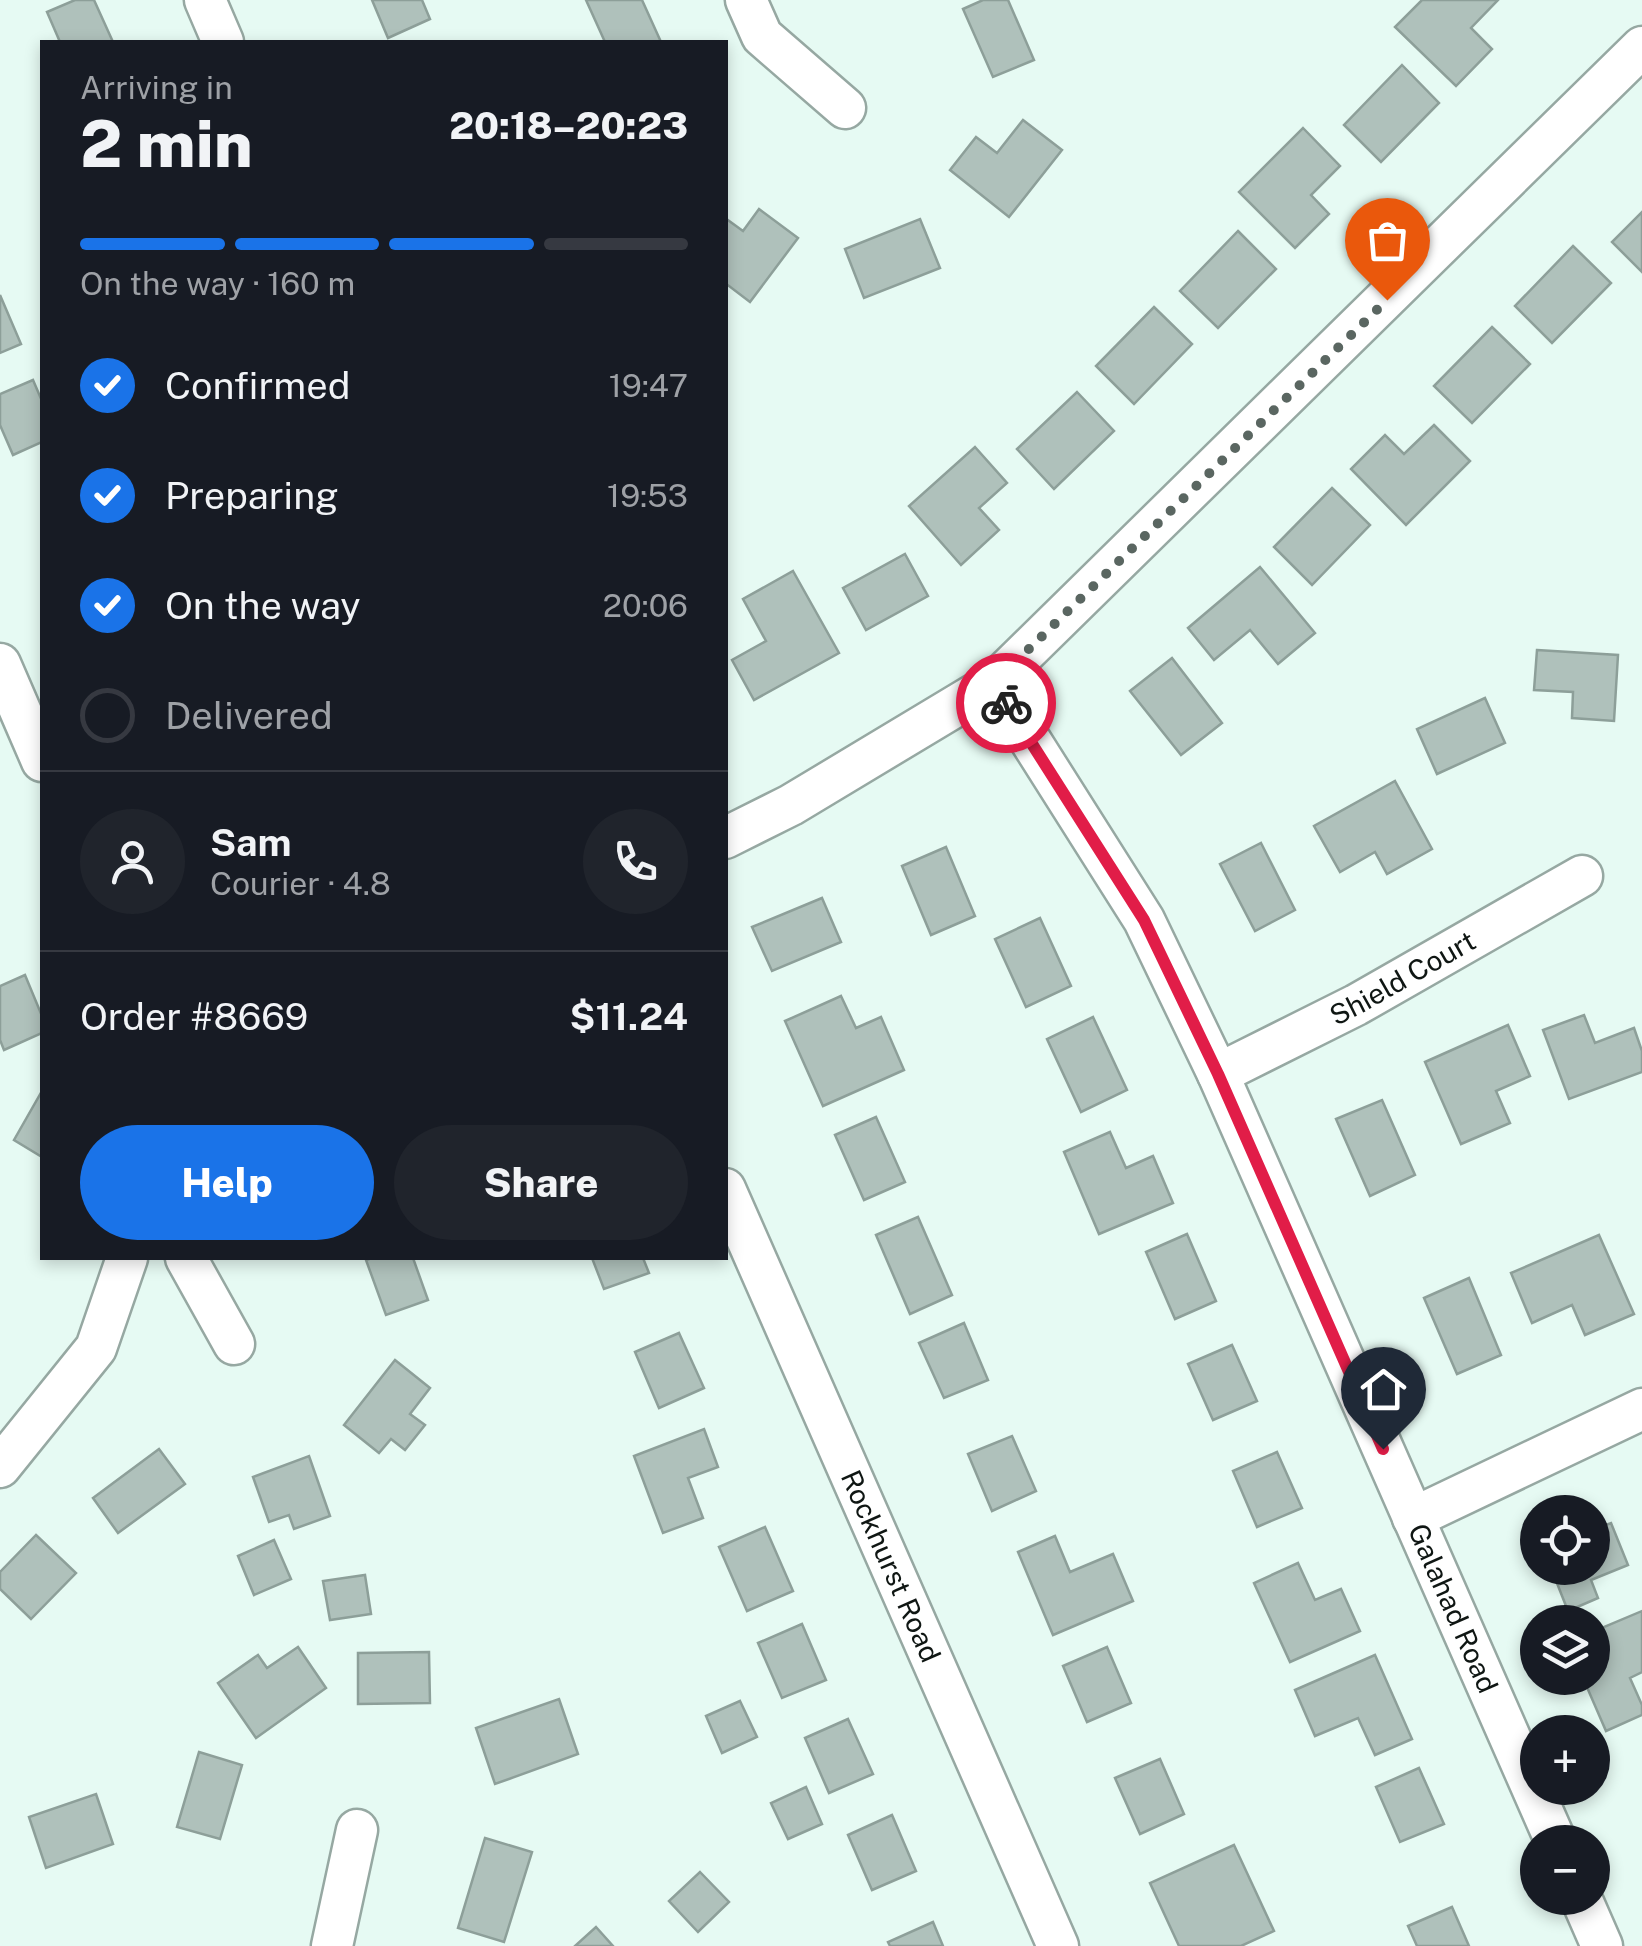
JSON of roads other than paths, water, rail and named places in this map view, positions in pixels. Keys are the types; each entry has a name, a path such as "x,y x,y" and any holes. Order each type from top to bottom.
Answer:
{"street":[{"path":"205,0 223,40"},
{"path":"746,0 762,36 845,108"},
{"path":"728,837 791,806 994,683 1642,47"},
{"path":"0,664 40,756"},
{"name":"Galahad Road","path":"994,683 1144,920 1218,1074 1548,1825"},
{"name":"Shield Court","path":"1218,1074 1356,1005 1582,876"},
{"name":"Rockhurst Road","path":"728,1196 1058,1946"},
{"path":"0,1468 96,1348 126,1260"},
{"path":"187,1260 234,1344"},
{"path":"1413,1518 1642,1409"},
{"path":"332,1946 356,1830"},
{"path":"1588,1915 1602,1946"}]}
